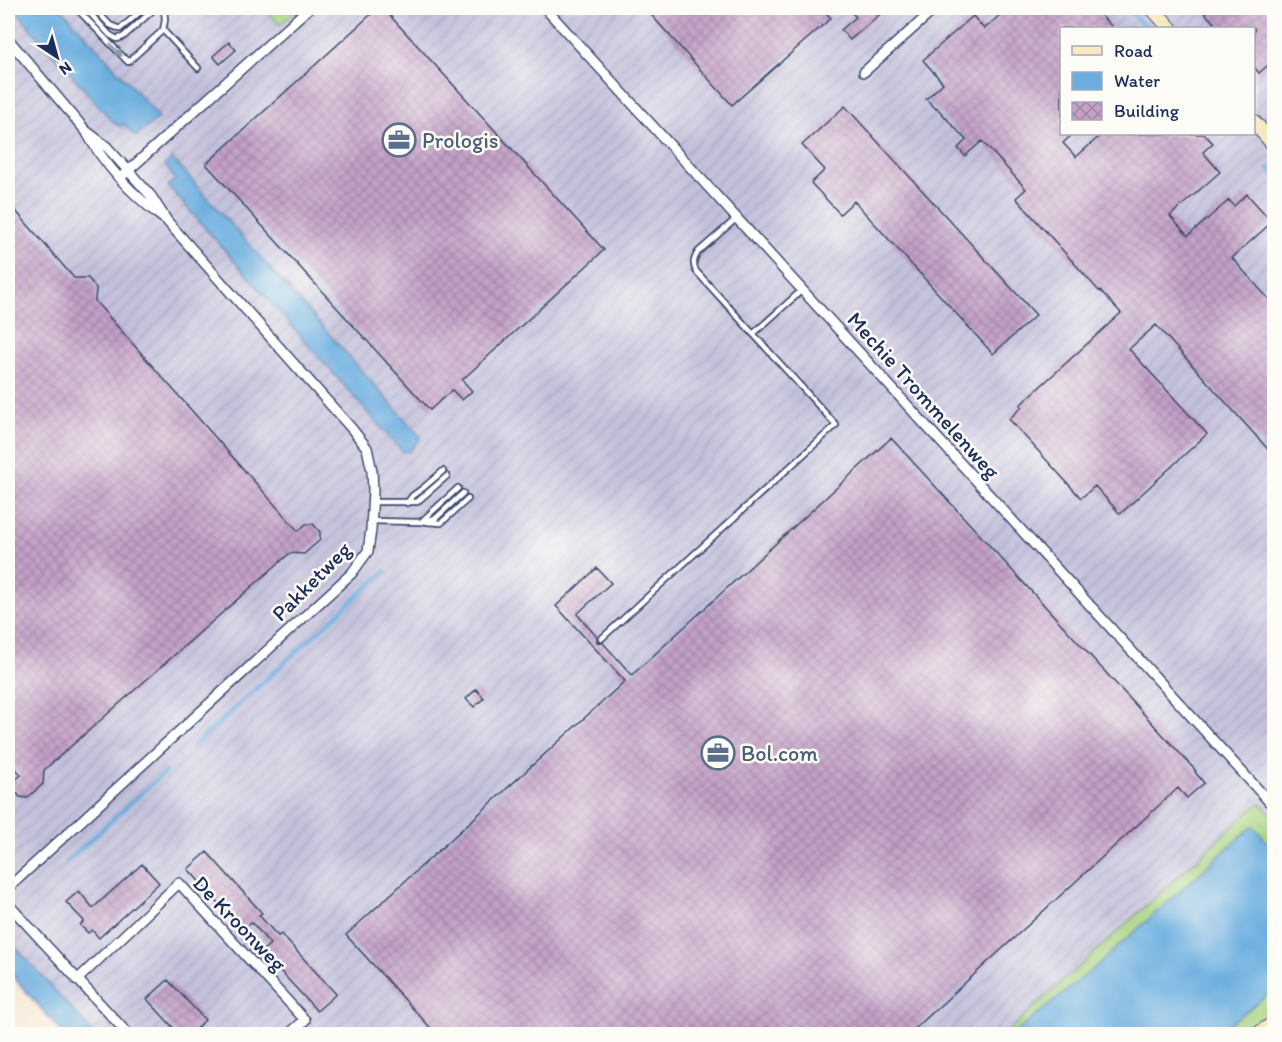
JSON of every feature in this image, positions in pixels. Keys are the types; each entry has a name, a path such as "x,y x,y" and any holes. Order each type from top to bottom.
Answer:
{"street":[{"path":"120,178 309,8"},
{"name":"Mechie Trommelenweg","path":"545,8 1275,807"},
{"path":"864,72 936,8"},
{"path":"1152,8 1169,27"},
{"path":"8,39 85,130 97,151 120,178 143,202 167,221"},
{"path":"1255,123 1275,145"},
{"path":"85,130 106,146 129,171 151,196 167,221"},
{"name":"Pakketweg","path":"8,888 352,573 369,551 372,471 367,448 167,221"},
{"name":"De Kroonweg","path":"77,980 179,883 305,1020 289,1035"},
{"path":"8,904 128,1035"},
{"path":"1258,1035 1275,1023"}],"lane":[{"path":"76,8 128,62 163,30 164,8"},
{"path":"85,8 110,35 117,39 123,37 151,12 152,8"},
{"path":"94,8 110,25 120,29 141,11 141,8"},
{"path":"163,30 198,68"},
{"path":"601,639 836,424 693,265 698,252 737,218"},
{"path":"753,334 802,290"},
{"path":"407,503 442,471"},
{"path":"372,502 417,502 447,476"},
{"path":"421,522 458,488"},
{"path":"421,522 436,518 463,493"},
{"path":"371,521 441,523 468,499"}],"shaded area":[{"path":"8,8 1274,8 1274,1034 61,1034 8,974"}],"green space":[{"path":"264,8 298,8 280,25"},
{"path":"1261,803 1274,817 1274,849 1252,826 1092,970 1014,1034 1005,1034 1252,809"},
{"path":"1274,990 1274,1014 1248,1034 1216,1034"}],"water":[{"path":"15,8 61,8 159,117 136,137 124,124 121,127 113,122"},
{"path":"172,158 419,435 421,438 409,452 402,451 168,186 175,179 165,165"},
{"path":"1253,826 1274,849 1274,990 1216,1034 1014,1034 1092,970"},
{"path":"12,943 94,1034 66,1034 63,1032 8,970 8,947"}],"building":[{"path":"378,8 383,8 604,250 462,380 472,391 462,400 452,390 430,410 206,164"},
{"path":"645,8 821,8 831,18 732,105"},
{"path":"847,8 887,8 850,40 841,30 856,17"},
{"path":"1008,8 1094,8 1112,27 1060,27 1060,135 1072,135 1063,143 1076,157 1101,135 1205,135 1213,143 1203,152 1220,172 1170,216 1188,236 1229,200 1234,206 1247,194 1272,222 1232,258 1275,306 1275,457 1156,325 1129,349 1207,434 1120,514 1095,486 1081,498 1009,419 1022,407 1020,405 1121,313 1016,198 1026,189 982,141 965,156 958,148 966,140 926,99 943,83 923,60 973,16 984,29"},
{"path":"1200,8 1275,8 1275,59 1259,73 1255,68 1255,27 1218,27"},
{"path":"229,42 236,50 220,64 213,56"},
{"path":"845,106 1036,315 993,354 854,201 840,214 811,183 825,170 802,145"},
{"path":"8,202 74,278 88,278 96,288 95,301 298,531 306,524 313,524 320,532 320,540 304,554 290,553 44,770 43,784 27,798 20,797 13,789 13,782 21,775 8,759"},
{"path":"891,438 1196,771 1204,783 1187,798 1178,788 908,1035 437,1035 346,935 625,681 556,606 597,568 611,583 577,614 597,637 597,642 603,643 632,675"},
{"path":"476,689 484,698 474,707 466,699"},
{"path":"207,852 262,913 259,915 274,932 278,936 281,934 336,994 317,1011 262,951 270,944 255,926 251,923 243,930 188,869"},
{"path":"142,864 159,883 99,938 92,930 88,933 80,925 84,921 66,902 79,891 93,908"},
{"path":"168,980 205,1020 189,1035 180,1035 147,999"}],"waterway":[{"path":"1127,8 1145,27"},
{"path":"1269,168 1274,174"},
{"path":"192,747 385,571"},
{"path":"66,862 165,772"}],"place":[{"name":"Prologis","path":"399,140"},
{"name":"Bol.com","path":"718,753"}]}
